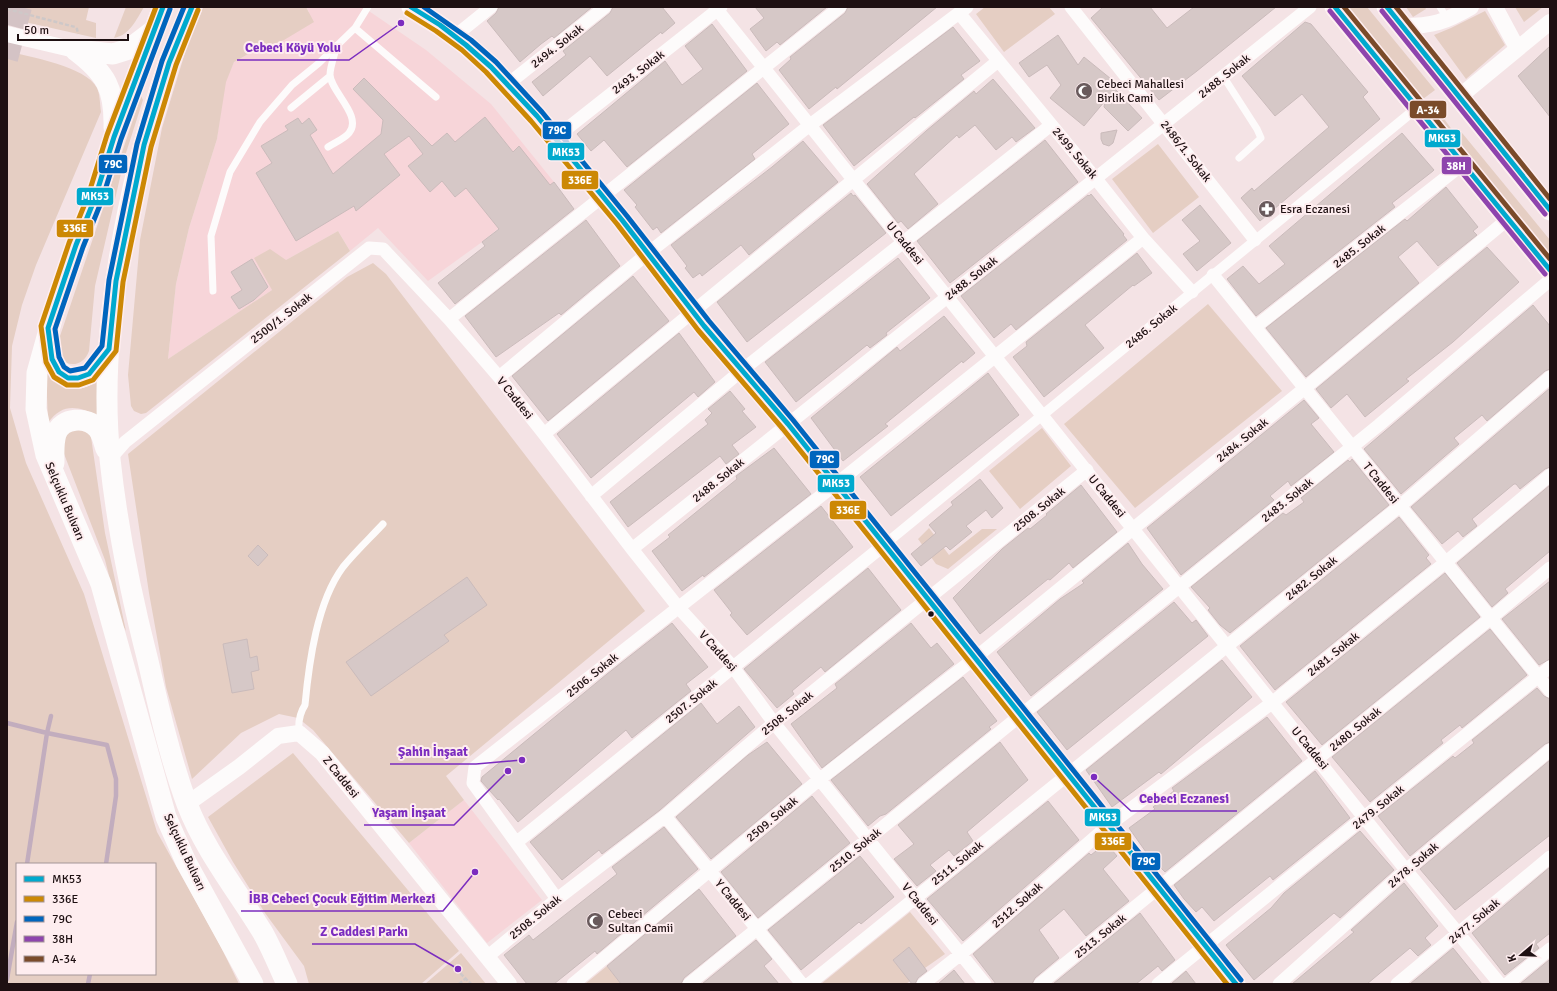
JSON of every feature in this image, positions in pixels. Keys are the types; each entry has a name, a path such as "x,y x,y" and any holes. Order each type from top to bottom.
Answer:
{"main road":[{"name":"Selçuklu Bulvarı","path":"163,7 114,137 95,198 74,252 48,328 37,373 36,410 46,455 101,584 166,817 186,862 253,984"},
{"name":"Selçuklu Bulvarı","path":"192,7 169,63 144,145 116,281 109,349 108,402 110,459 117,509 138,619 166,734 187,804 215,861 264,935 287,984"},
{"path":"411,7 455,36 497,72 556,138 601,197 622,220 693,313 741,371 788,424 1236,984"},
{"path":"1335,7 1550,270"},
{"path":"1387,7 1550,210"},
{"path":"75,50 112,54 129,49 154,30"},
{"path":"75,50 91,62 102,74 111,92 114,114 114,137"},
{"path":"48,328 52,360 59,372 68,378 78,378 89,374 109,349"},
{"path":"55,477 54,446 57,433 63,425 72,420 81,420 91,423 98,429 110,459"}],"street":[{"path":"455,36 492,7"},
{"name":"2494. Sokak","path":"508,84 605,7"},
{"path":"449,319 840,7"},
{"name":"2486/1. Sokak","path":"1071,7 1256,240"},
{"name":"2488. Sokak","path":"632,549 1310,7"},
{"path":"1403,26 1425,26 1444,14 1471,7"},
{"path":"1495,7 1518,48"},
{"name":"U Caddesi","path":"718,8 810,126 1366,817 1406,870 1500,984"},
{"name":"2493. Sokak","path":"556,138 718,8"},
{"path":"498,377 647,254 810,126 963,10"},
{"name":"2499. Sokak","path":"963,10 998,61 1143,238 1192,292"},
{"path":"1459,97 1550,22"},
{"path":"7,34 75,50"},
{"path":"544,434 693,313 853,178 998,61"},
{"name":"2486. Sokak","path":"884,545 1418,107"},
{"path":"591,496 741,371 1051,125"},
{"name":"2485. Sokak","path":"1255,327 1463,164"},
{"name":"2484. Sokak","path":"975,658 1305,388 1508,219"},
{"name":"2506. Sokak","path":"557,899 473,783 474,767 836,484 1143,238"},
{"name":"2500/1. Sokak","path":"110,459 125,442 369,248 383,249 449,319"},
{"name":"T Caddesi","path":"1213,275 1550,691"},
{"name":"2483. Sokak","path":"1021,715 1352,447 1550,280"},
{"name":"V Caddesi","path":"449,319 544,434 678,607 733,667 774,723 985,984"},
{"name":"2482. Sokak","path":"1068,774 1400,506 1550,377"},
{"name":"2508. Sokak","path":"487,957 557,899 665,816 774,723 1087,470"},
{"name":"2481. Sokak","path":"1109,825 1274,702 1550,475"},
{"name":"2507. Sokak","path":"517,842 884,545"},
{"name":"2480. Sokak","path":"1159,888 1491,618 1550,568"},
{"name":"2509. Sokak","path":"573,984 820,779 975,658"},
{"name":"2479. Sokak","path":"1158,984 1550,667"},
{"name":"2510. Sokak","path":"689,984 1021,715"},
{"path":"187,804 239,767 278,736 299,733"},
{"name":"Z Caddesi","path":"299,733 322,753 509,984"},
{"name":"2478. Sokak","path":"1279,984 1406,870 1550,750"},
{"name":"2511. Sokak","path":"809,984 1068,774"},
{"name":"Y Caddesi","path":"665,816 802,984"},
{"name":"2512. Sokak","path":"924,984 961,954 1109,825"},
{"name":"2477. Sokak","path":"1397,984 1550,857"},
{"name":"2513. Sokak","path":"1040,984 1159,888"},
{"path":"1507,984 1550,949"}],"lane":[{"path":"213,291 211,236 230,172 260,122 292,85 355,28 368,7"},
{"path":"355,28 436,97"},
{"path":"328,147 349,133 352,127 350,110 338,95 330,76 337,45"},
{"path":"291,108 330,76"},
{"path":"1223,76 1257,129 1260,138 1239,158"},
{"path":"299,733 298,723 300,713 305,705 312,648 324,604 343,568 383,524"}],"path":[{"path":"7,9 75,26 78,34 75,50"},
{"path":"452,965 471,984"},
{"path":"460,984 465,979"}],"shaded area":[{"path":"7,7 89,7 86,20 96,23 96,38 7,18"},
{"path":"126,7 144,7 128,30 124,34 114,38"},
{"path":"203,7 306,7 314,22 284,40 250,53 234,62 226,82 217,139 189,228 176,284 168,359 272,290 254,258 270,249 286,260 338,231 350,251 146,413 141,414 134,411 131,406 128,375 140,240 162,128 191,33"},
{"path":"306,7 363,7 426,50 491,104 554,182 482,242 428,281 378,228 350,251 338,231 286,260 271,286 272,290 168,359 176,284 189,228 217,139 225,82 234,62 250,53 309,12"},
{"path":"985,7 1049,7 1055,14 1004,52 976,14"},
{"path":"1347,7 1367,7 1435,90 1423,99"},
{"path":"1406,7 1425,7 1426,9 1413,17"},
{"path":"1515,7 1543,7 1524,22"},
{"path":"1485,11 1505,45 1466,79 1434,35"},
{"path":"7,51 69,68 91,80 97,88 101,112 36,265 22,305 12,346 10,408 26,463 84,594 157,832 220,945 239,984 7,984"},
{"path":"141,96 143,100 125,156 95,286 89,351 87,356 77,364 68,364 59,359 58,342"},
{"path":"1442,116 1453,131 1458,128 1550,240 1550,262 1433,123"},
{"path":"1158,144 1199,197 1153,233 1112,179"},
{"path":"373,263 386,274 645,611 446,776 464,800 409,843 313,730 298,718 279,714 241,733 192,779 166,687 149,593 128,454 347,277"},
{"path":"1208,304 1282,391 1135,508 1064,424"},
{"path":"46,370 52,378 63,386 76,385 98,376 97,415 76,408 70,408 59,412 48,423"},
{"path":"70,427 89,433 91,437 105,533 126,631 121,622 105,560 61,446"},
{"path":"1042,428 1071,466 1020,509 989,471"},
{"path":"929,528 949,555 982,529 997,529 948,569 936,564 918,539"},
{"path":"293,753 459,951 421,984 309,984 304,966 265,913 233,862 208,817"},
{"path":"464,800 542,900 487,943 409,843"},
{"path":"910,912 945,954 925,968 908,948 893,960 910,981 906,984 821,984"},
{"path":"461,953 486,984 425,984"},
{"path":"607,966 621,984 585,984"}],"building":[{"path":"499,7 592,7 554,38 552,36 520,62 487,21 496,13"},
{"path":"613,7 662,7 675,23 662,34 661,32 607,76 590,56 543,96 532,82 566,55 563,51 610,13"},
{"path":"755,7 827,7 780,45 777,42 766,51 750,29 764,18"},
{"path":"848,7 937,7 837,89 836,87 809,109 779,70 791,59 790,57 845,13"},
{"path":"1103,7 1150,7 1167,28 1194,7 1276,7 1159,100 1091,18"},
{"path":"1305,22 1311,24 1368,92 1363,97 1380,119 1260,221 1241,198 1252,188 1254,191 1329,127 1302,94 1275,116 1242,76"},
{"path":"712,24 747,71 627,167 604,140 591,151 577,134 665,61 682,85 703,69 685,46"},
{"path":"953,27 980,61 961,75 964,79 915,118 914,117 854,166 823,125"},
{"path":"1058,35 1078,65 1084,57 1116,83 1115,89 1142,118 1128,131 1104,107 1105,101 1084,126 1050,98 1061,85 1047,65 1029,77 1019,63"},
{"path":"1550,46 1550,117 1518,76"},
{"path":"364,78 432,146 447,133 455,142 485,117 513,152 519,146 550,185 554,182 574,209 455,304 438,283 485,246 482,242 499,229 466,188 455,197 442,181 430,192 408,166 423,154 409,136 384,154 400,175 356,211 354,206 296,241 256,173 272,163 261,146 288,130 285,126 298,118 302,124 309,118 317,130 310,135 333,174 381,134 383,120 353,89"},
{"path":"993,79 1035,128 1016,142 1012,137 996,150 975,125 959,138 957,135 914,174 938,204 908,229 901,221 898,223 867,184 926,131 974,91 976,94"},
{"path":"757,83 789,124 752,154 755,159 661,233 657,227 653,230 635,207 637,205 624,190"},
{"path":"1117,130 1113,143 1109,146 1103,144 1101,133"},
{"path":"1402,133 1434,170 1392,203 1395,207 1256,316 1227,279 1243,266 1259,284 1285,264 1269,246"},
{"path":"1045,140 1078,182 950,283 917,241"},
{"path":"803,141 838,182 749,255 741,245 702,276 700,273 693,278 685,268 687,266 671,245 772,167"},
{"path":"1446,187 1478,227 1473,231 1477,235 1438,266 1417,241 1398,257 1419,283 1306,377 1266,328 1405,219 1407,221"},
{"path":"851,193 853,196 855,195 886,233 747,342 717,302"},
{"path":"1091,194 1124,234 1123,235 1127,240 1016,330 1011,324 994,338 961,296"},
{"path":"1200,205 1231,243 1197,271 1183,254 1200,241 1182,220"},
{"path":"586,220 620,266 561,315 559,313 496,357 465,316"},
{"path":"1487,247 1519,282 1453,342 1406,379 1409,381 1365,417 1347,394 1331,408 1316,389"},
{"path":"1137,253 1152,273 1134,286 1133,285 1085,325 1104,348 1044,397 1013,357 1027,346 1026,342"},
{"path":"898,258 930,298 886,333 887,335 870,348 867,345 796,402 765,362"},
{"path":"252,259 268,287 254,300 239,309 231,297 242,290 231,272"},
{"path":"633,276 669,321 548,421 512,376"},
{"path":"1533,305 1550,326 1550,369 1545,371 1487,421 1482,415 1454,438 1459,444 1401,494 1364,449"},
{"path":"944,316 975,353 963,363 962,361 885,424 888,426 843,461 811,418 897,347 900,351"},
{"path":"679,333 715,382 698,397 694,392 591,478 557,434"},
{"path":"988,373 1019,415 891,516 860,477"},
{"path":"1550,388 1550,467 1545,469 1520,489 1516,484 1514,484 1472,519 1477,526 1463,537 1458,531 1442,544 1411,507"},
{"path":"730,391 745,409 742,411 756,427 732,445 739,454 726,464 720,456 628,527 610,502 708,424 705,420 712,413 708,409"},
{"path":"1304,400 1319,418 1311,424 1334,452 1291,486 1288,481 1270,496 1274,500 1181,575 1147,528"},
{"path":"774,448 811,494 704,577 703,575 682,591 652,551 670,537 668,535 737,479 736,476"},
{"path":"1352,459 1389,505 1230,633 1220,625 1208,610 1210,608 1191,587 1283,513 1286,515 1304,502 1301,498 1348,460 1350,462"},
{"path":"980,479 1003,508 992,518 986,510 966,526 972,532 950,550 946,546 921,566 911,554 936,533 929,525 953,505 951,502"},
{"path":"1081,485 1117,532 1073,568 1069,563 1050,580 1048,579 980,634 953,598 1002,549 1028,528 1030,529"},
{"path":"1550,485 1550,551 1505,589 1508,593 1492,607 1457,563"},
{"path":"821,506 853,547 747,635 730,615 732,613 714,590"},
{"path":"1399,517 1429,555 1426,558 1431,564 1275,690 1240,646"},
{"path":"1128,543 1142,564 1163,589 1031,696 997,652 1060,599 1084,583 1082,581"},
{"path":"258,545 268,555 258,566 248,556"},
{"path":"868,568 901,610 825,672 821,667 792,691 794,694 777,708 744,669"},
{"path":"1445,573 1480,617 1322,745 1286,702"},
{"path":"467,577 487,605 444,635 449,641 371,696 346,662"},
{"path":"1550,581 1550,659 1539,665 1502,619"},
{"path":"1174,602 1192,623 1196,620 1208,636 1067,750 1037,712"},
{"path":"672,623 708,667 686,684 691,691 632,738 626,730 518,822 499,799 498,800 481,781 482,777 607,674"},
{"path":"911,623 931,648 937,643 954,664 822,768 791,724 837,688 835,684"},
{"path":"1490,629 1527,675 1462,728 1460,725 1441,740 1443,743 1370,802 1332,757"},
{"path":"247,639 250,658 257,656 259,670 251,672 254,689 232,693 223,644"},
{"path":"1222,660 1252,697 1161,774 1159,772 1112,807 1086,770"},
{"path":"963,677 997,721 989,727 991,729 886,814 880,816 868,826 831,780"},
{"path":"1537,688 1544,696 1550,699 1550,742 1545,744 1410,856 1378,816 1453,756 1455,758 1474,743 1472,740"},
{"path":"701,703 717,724 739,706 755,727 660,810 602,854 599,850 562,880 530,842"},
{"path":"1267,717 1302,761 1165,872 1160,867 1158,869 1129,828 1155,809 1153,807 1174,791 1172,788"},
{"path":"767,742 802,784 711,859 676,817 748,755"},
{"path":"1000,742 1028,780 967,832 973,841 954,856 949,850 930,865 936,871 917,886 894,859 914,844 898,825"},
{"path":"1550,760 1550,835 1455,910 1420,869"},
{"path":"1315,771 1350,818 1273,880 1270,876 1214,921 1202,907 1196,912 1174,885"},
{"path":"812,796 850,843 758,918 721,872"},
{"path":"1048,801 1079,840 963,941 927,899"},
{"path":"664,827 698,869 597,954 595,951 554,984 527,984 504,955 529,935 533,940 617,874 612,867"},
{"path":"1360,831 1394,870 1340,918 1334,913 1254,980 1226,945 1271,908 1284,893"},
{"path":"1106,843 1117,856 1103,869 1129,901 1086,936 1064,909 1039,930 1059,958 1035,978 1032,984 996,984 973,954 1089,853 1091,855"},
{"path":"860,856 894,897 861,924 859,922 801,970 768,930"},
{"path":"1550,867 1550,933 1536,944 1539,948 1505,975 1472,933"},
{"path":"1404,883 1438,926 1425,938 1431,945 1418,956 1410,948 1367,984 1292,984 1354,932 1351,930"},
{"path":"699,889 736,936 684,978 681,984 621,984 607,966"},
{"path":"1140,913 1175,960 1162,971 1158,966 1136,984 1053,984"},
{"path":"756,940 772,959 764,966 779,984 702,984"},
{"path":"909,947 927,971 918,978 915,984 912,984 893,960"},
{"path":"1453,948 1482,984 1410,984"},
{"path":"1549,960 1550,984 1520,984"},
{"path":"954,970 965,984 938,984"},
{"path":"1186,971 1196,984 1171,984"}],"waterway":[{"path":"27,863 47,733 51,716"},
{"path":"7,723 107,745 116,779 116,796 106,863"},
{"path":"7,979 16,928"},
{"path":"88,984 90,975"}],"tunnel":[{"path":"7,59 21,7"}],"transit line":[{"name":"336E","path":"156,7 107,135 88,196 69,243 41,326 46,362 54,377 67,385 79,385 93,380 116,351 123,282 151,147 176,65 198,10"},
{"name":"MK53","path":"163,7 114,137 95,198 76,245 48,328 52,359 59,372 68,378 78,378 89,374 109,349 116,281 144,145 169,63 192,7"},
{"name":"79C","path":"170,9 121,139 102,200 83,247 55,329 59,357 64,367 70,371 85,368 102,346 109,280 137,144 162,61 184,7"},
{"name":"MK53","path":"411,7 440,25 466,45 491,67 537,116 622,220 704,326 788,424 1236,984"},
{"name":"79C","path":"424,7 471,40 496,62 542,112 627,216 709,321 793,420 1241,980"},
{"name":"MK53","path":"1335,7 1550,270"},
{"name":"A-34","path":"1344,7 1550,259"},
{"name":"MK53","path":"1387,7 1550,210"},
{"name":"A-34","path":"1396,7 1550,199"},
{"name":"38H","path":"1330,11 1545,274"},
{"name":"38H","path":"1382,11 1545,214"},
{"name":"336E","path":"407,13 436,31 462,50 486,72 531,121 617,224 698,330 783,429 1227,984"}],"place":[{"name":"Cebeci Köyü Yolu","path":"401,23"},
{"name":"Cebeci Mahallesi Birlik Cami","path":"1084,91"},
{"name":"Esra Eczanesi","path":"1267,209"},
{"name":"Şahin İnşaat","path":"522,760"},
{"name":"Yaşam İnşaat","path":"508,771"},
{"name":"Cebeci Eczanesi","path":"1094,777"},
{"name":"İBB Cebeci Çocuk Eğitim Merkezi","path":"475,872"},
{"name":"Cebeci Sultan Camii","path":"595,921"},
{"name":"Z Caddesi Parkı","path":"458,969"}]}
